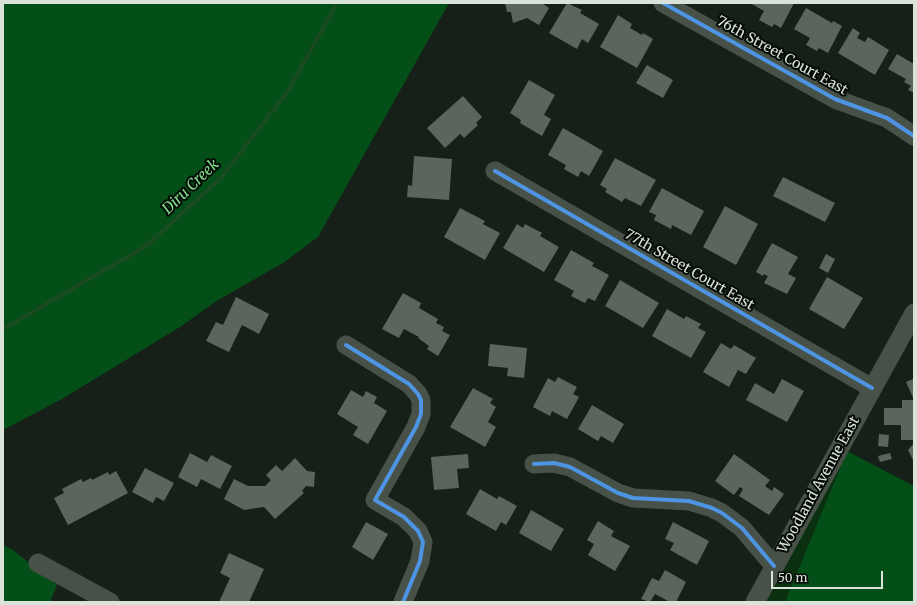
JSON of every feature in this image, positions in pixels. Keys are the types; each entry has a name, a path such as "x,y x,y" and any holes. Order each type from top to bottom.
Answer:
{"street":[{"name":"76th Street Court East","path":"662,3 835,99 887,118 914,136"},
{"name":"77th Street Court East","path":"495,171 872,388"},
{"name":"Woodland Avenue East","path":"755,602 914,313"},
{"path":"346,345 409,384 421,400 421,414 416,427 375,500 404,517 418,531 423,542 422,555 403,602"},
{"path":"534,464 554,463 570,467 618,493 633,498 689,501 712,508 742,528 774,566"},
{"path":"38,563 110,602"}],"green space":[{"path":"3,3 449,3 318,237 283,263 215,302 180,327 62,399 3,430"},
{"path":"847,451 785,602 765,602"},
{"path":"847,451 914,486 914,602 785,602"},
{"path":"3,545 13,550 57,585 50,602 3,602"}],"building":[{"path":"505,3 542,3 549,8 539,25 527,18 513,23 511,12 507,12"},
{"path":"567,3 582,10 580,13 599,24 588,43 582,39 577,49 549,33"},
{"path":"750,3 794,3 781,28 774,24 772,27 759,20 764,11"},
{"path":"806,8 832,23 833,21 842,26 828,53 819,48 817,51 806,45 810,38 794,29"},
{"path":"618,15 632,24 630,28 653,39 637,68 600,47"},
{"path":"853,28 860,33 857,38 865,42 868,37 889,50 875,75 838,53"},
{"path":"897,54 914,64 914,93 908,90 911,86 904,82 906,79 888,69"},
{"path":"647,65 673,80 663,98 636,83"},
{"path":"529,80 555,95 544,115 551,119 542,136 520,123 521,120 510,113"},
{"path":"463,96 482,117 476,123 478,125 464,138 460,134 445,148 427,128"},
{"path":"563,128 603,151 589,176 581,171 578,177 564,169 566,165 548,155"},
{"path":"414,156 452,159 449,200 407,197 408,185 412,186"},
{"path":"615,158 656,180 641,206 625,198 622,202 605,192 607,189 600,185"},
{"path":"783,177 835,203 825,222 773,196"},
{"path":"662,188 704,211 691,235 672,225 671,229 654,220 656,215 649,212"},
{"path":"725,206 758,224 736,265 703,247"},
{"path":"460,208 485,221 483,224 500,233 485,260 444,237"},
{"path":"517,224 523,228 525,224 542,233 540,236 559,247 544,272 503,248"},
{"path":"772,243 798,257 788,274 796,278 787,294 764,283 768,276 764,274 763,276 756,272"},
{"path":"571,250 594,263 592,266 609,275 595,301 588,298 585,303 571,296 574,291 554,280"},
{"path":"826,254 835,259 828,273 819,268"},
{"path":"827,277 863,298 844,329 809,309"},
{"path":"620,280 659,303 643,328 605,306"},
{"path":"403,293 421,303 419,308 438,319 436,323 444,327 442,331 450,335 438,356 427,349 429,346 418,338 419,337 404,329 399,338 382,329"},
{"path":"236,297 269,314 259,334 242,325 229,352 206,341 216,322 223,325"},
{"path":"667,309 684,319 686,316 701,324 698,328 706,332 691,358 652,336"},
{"path":"721,343 731,349 734,345 756,358 746,374 738,370 729,387 703,372"},
{"path":"490,344 527,348 524,378 507,376 508,368 488,366"},
{"path":"558,377 577,387 573,394 579,397 567,419 552,411 550,416 533,407 548,378 555,382"},
{"path":"782,379 804,391 787,422 746,400 755,383 774,394"},
{"path":"913,379 914,381 914,400 906,382"},
{"path":"473,388 493,399 490,403 496,407 488,422 496,427 485,447 450,427"},
{"path":"351,390 363,397 366,391 377,397 374,403 387,411 368,444 353,435 358,427 337,414"},
{"path":"902,400 914,400 914,440 901,440 901,425 884,425 884,408 902,408"},
{"path":"592,405 624,424 613,443 601,436 598,441 578,429"},
{"path":"879,434 889,435 888,447 878,446"},
{"path":"914,443 914,462 908,450"},
{"path":"190,453 207,462 211,455 232,466 220,489 201,479 197,487 178,477"},
{"path":"890,453 892,459 880,462 878,456"},
{"path":"468,454 469,468 457,469 459,488 434,490 431,457"},
{"path":"734,454 770,480 765,486 772,491 774,487 784,494 769,515 739,496 743,489 740,487 734,495 715,481"},
{"path":"295,458 307,471 315,472 314,487 306,486 302,491 304,493 275,519 264,507 244,510 224,499 234,479 248,486 265,486 271,480 266,475 276,465 282,471"},
{"path":"145,468 174,483 164,501 156,497 153,503 132,492"},
{"path":"116,471 128,493 68,525 54,498 64,493 62,489 81,479 83,482 91,478 92,480 108,472 109,475"},
{"path":"480,489 497,499 499,496 517,506 506,525 501,522 496,531 466,514"},
{"path":"531,510 564,529 551,551 519,533"},
{"path":"598,521 614,531 611,536 630,546 615,571 588,555 594,544 587,540"},
{"path":"366,522 388,534 373,560 352,547"},
{"path":"673,522 709,541 697,565 670,550 674,543 665,539"},
{"path":"229,553 264,569 249,602 219,602 230,578 220,573"},
{"path":"665,570 686,582 676,602 670,602 655,594 650,602 641,599 652,578 659,581"}],"waterway":[{"name":"Diru Creek","path":"3,329 146,246 221,178 288,91 337,3"}],"cycle path":[{"path":"663,3 835,99 887,118 914,136"},
{"path":"495,171 872,388"},
{"path":"346,345 409,384 421,400 421,414 416,427 375,500 404,517 418,531 423,542 420,561 403,602"},
{"path":"534,464 554,463 570,467 618,493 633,498 689,501 712,508 722,513 742,528 774,566"}]}
